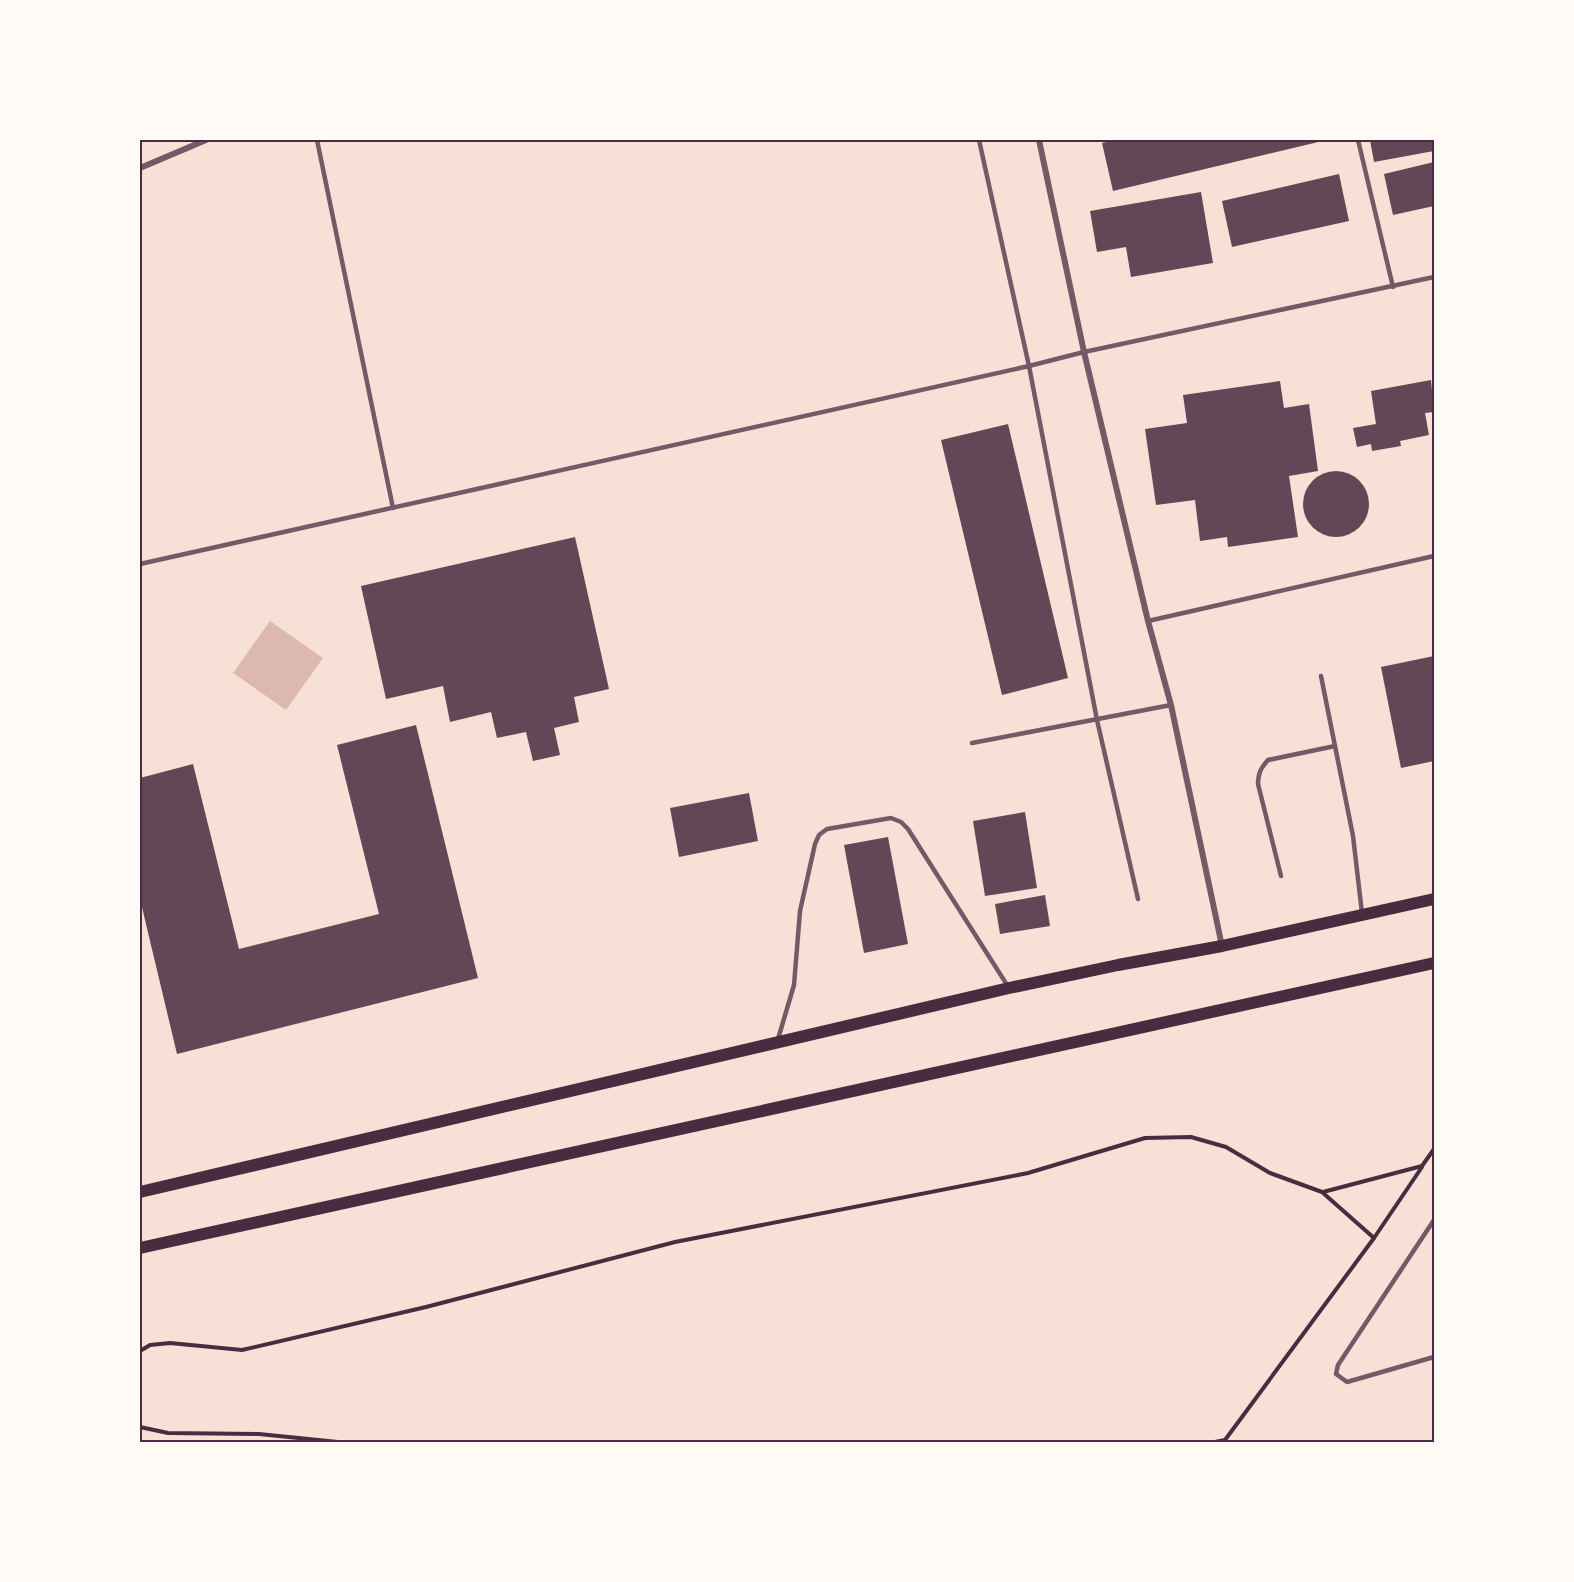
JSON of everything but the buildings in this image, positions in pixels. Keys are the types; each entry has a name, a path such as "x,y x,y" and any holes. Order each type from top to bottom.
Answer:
{"main road":[{"path":"140,1190 1009,987 1222,946 1434,899"},
{"path":"140,1248 1434,963"}],"street":[{"path":"140,168 206,140"},
{"path":"1039,140 1084,352 1148,621 1171,705 1222,946"}],"lane":[{"path":"317,140 393,508"},
{"path":"979,140 1029,366 1097,720 1138,899"},
{"path":"1358,140 1393,286"},
{"path":"140,564 1084,352 1434,277"},
{"path":"1148,621 1434,556"},
{"path":"1321,676 1353,836 1362,916"},
{"path":"972,743 1171,705"},
{"path":"1281,876 1258,784 1258,775 1268,760 1335,746"},
{"path":"778,1042 794,985 800,911 815,844 819,835 827,829 891,818 901,822 908,829 1009,987"},
{"path":"1434,1220 1338,1365 1336,1374 1347,1382 1434,1357"}],"path":[{"path":"140,1351 150,1345 170,1343 242,1350 426,1307 675,1242 1028,1173 1145,1138 1191,1137 1226,1147 1270,1173 1322,1192 1374,1238"},
{"path":"1215,1443 1225,1440 1374,1238 1434,1149"},
{"path":"1322,1192 1422,1166"},
{"path":"140,1427 168,1433 259,1434 339,1443"}],"shaded area":[{"path":"270,621 323,658 286,710 233,673"}]}
